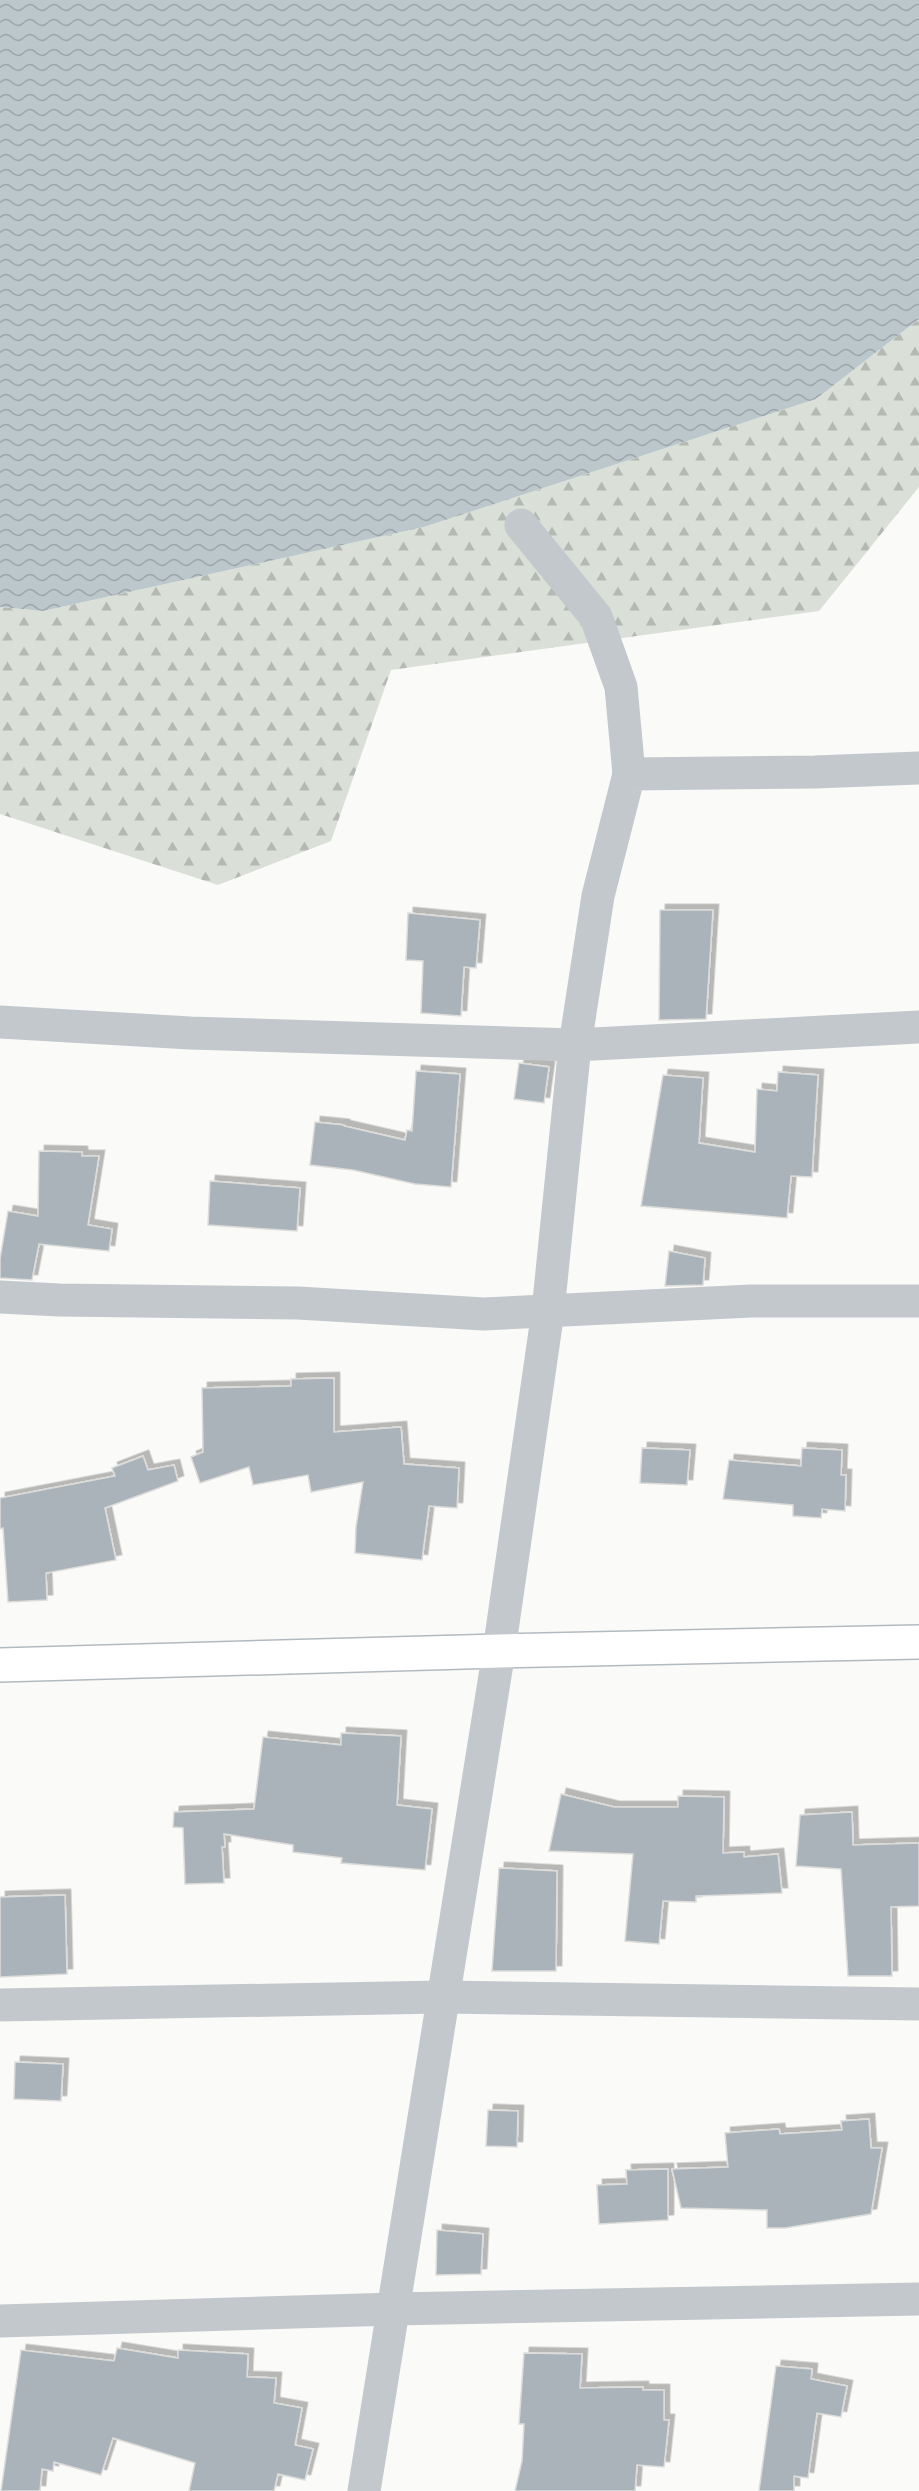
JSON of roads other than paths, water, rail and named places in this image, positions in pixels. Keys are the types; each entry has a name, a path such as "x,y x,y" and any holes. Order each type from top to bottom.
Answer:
{"main road":[{"path":"0,1665 919,1642"}],"street":[{"path":"364,2491 441,1997 499,1651 548,1311 575,1045 598,896 629,774 621,687 596,617 521,525"},
{"path":"629,774 815,772 919,768"},
{"path":"0,1022 190,1033 575,1045 919,1027"},
{"path":"0,1297 59,1300 298,1303 484,1314 751,1301 919,1301"},
{"path":"0,2005 441,1997 919,2004"},
{"path":"0,2321 394,2309 919,2299"}],"water":[{"path":"0,0 919,0 919,319 816,399 424,527 43,611 0,607"}]}
